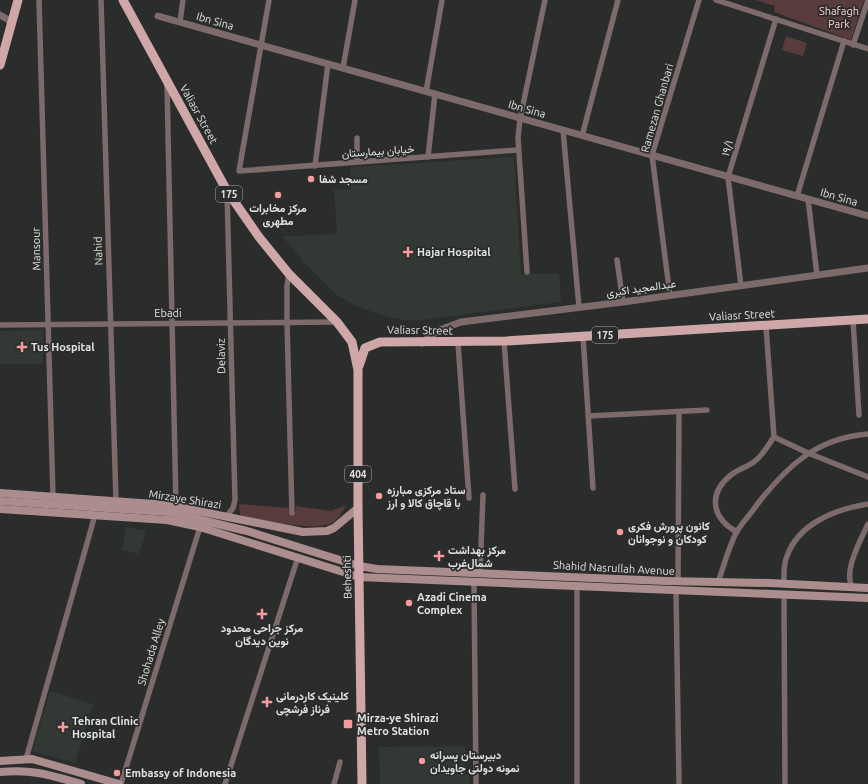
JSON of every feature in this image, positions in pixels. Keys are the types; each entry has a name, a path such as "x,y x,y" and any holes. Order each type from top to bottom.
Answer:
{"main road":[{"path":"0,65 18,0"},
{"name":"Valiasr Street","path":"122,0 227,191 259,237 289,274 337,322 352,342 358,370"},
{"name":"Valiasr Street","path":"358,370 363,352 370,345 391,341 422,343 504,341 868,319"},
{"name":"Beheshti","path":"358,370 358,508 362,784"},
{"name":"Mirzaye Shirazi","path":"0,493 176,506 293,530 318,532 327,531 338,526 358,508"},
{"name":"Mirzaye Shirazi","path":"0,501 168,512 262,536 359,566"},
{"path":"0,509 167,520 200,527 298,557 359,578"},
{"name":"Shahid Nasrullah Avenue","path":"359,566 377,569 678,582 784,584 868,588"},
{"path":"532,575 532,585"},
{"name":"Shahid Nasrullah Avenue","path":"359,578 868,598"},
{"path":"784,584 784,595"},
{"path":"0,761 26,759 39,760 120,784"},
{"path":"0,772 26,770 39,772 81,784"}],"street":[{"name":"Mansour","path":"40,0 53,497"},
{"name":"Nahid","path":"101,0 116,501"},
{"path":"180,22 183,0"},
{"path":"262,45 269,0"},
{"path":"343,68 355,0"},
{"path":"426,92 442,0"},
{"path":"526,272 518,150 520,119 545,0"},
{"path":"582,136 618,0"},
{"name":"Ramezan Ghanbari","path":"670,296 652,155 699,0"},
{"path":"716,0 868,49"},
{"path":"853,45 868,0"},
{"path":"0,15 12,22"},
{"name":"Ibn Sina","path":"158,16 868,216"},
{"name":"۱۹/۱","path":"741,286 728,177 776,19"},
{"path":"797,196 844,42"},
{"name":"خیابان بیمارستان","path":"262,45 239,171 518,150"},
{"path":"315,166 328,64"},
{"path":"167,81 176,506"},
{"path":"428,157 435,94"},
{"path":"563,130 579,307"},
{"path":"357,138 357,162"},
{"name":"Delaviz","path":"226,517 233,508 235,500 227,191"},
{"path":"808,199 817,275"},
{"path":"617,260 623,302"},
{"name":"عبدالمجید اکبری","path":"422,343 437,331 461,322 670,296 868,268"},
{"path":"289,274 287,285 287,322 292,513"},
{"path":"853,320 859,415"},
{"name":"Ebadi","path":"0,324 337,322"},
{"path":"737,532 719,517 716,508 716,492 731,474 755,461 774,437 766,326"},
{"path":"583,336 593,488"},
{"path":"504,341 515,489"},
{"path":"458,343 469,498"},
{"path":"589,416 707,410"},
{"path":"678,582 679,412"},
{"path":"718,582 737,532 778,480 808,453 832,441 868,434"},
{"path":"774,437 808,453 868,477"},
{"path":"480,573 484,495"},
{"path":"784,584 786,557 790,547 807,529 831,513 846,508 868,504"},
{"path":"26,759 95,515"},
{"path":"854,588 849,580 851,568 856,550 868,524"},
{"name":"Shohada Alley","path":"120,784 200,527"},
{"path":"225,784 298,557"},
{"path":"474,582 476,784"},
{"path":"576,586 577,784"},
{"path":"676,590 679,784"},
{"path":"784,595 786,784"},
{"path":"334,784 340,762"}],"shaded area":[{"name":"Hajar Hospital","path":"514,157 521,274 559,274 561,302 413,321 390,318 356,306 337,295 309,268 282,236 337,234 334,190 351,189 350,167"},
{"name":"Tus Hospital","path":"43,330 43,364 0,364 0,331"},
{"path":"126,527 146,531 139,554 122,550"},
{"name":"Tehran Clinic Hospital","path":"50,691 93,704 75,763 32,751"},
{"name":"دبيرستان پسرانه نمونه دولتی جاويدان","path":"465,746 465,775 469,775 470,784 380,784 379,747"}],"green space":[{"name":"Shafagh Park","path":"756,0 864,0 851,40 774,12 775,6"},
{"path":"786,36 807,43 803,56 782,50"},
{"path":"239,504 289,508 289,513 295,514 296,506 331,511 346,505 340,516 333,523 321,526 298,526 240,515"}],"place":[{"name":"مسجد شفا","path":"311,179"},
{"name":"مرکز مخابرات مطهری","path":"278,195"},
{"name":"Hajar Hospital","path":"408,252"},
{"name":"Tus Hospital","path":"22,347"},
{"name":"ستاد مرکزی مبارزه با قاچاق کالا و ارز","path":"379,496"},
{"name":"کانون پرورش فکری کودکان و نوجوانان","path":"620,532"},
{"name":"مرکز بهداشت شمال‌غرب","path":"439,556"},
{"name":"Azadi Cinema Complex","path":"409,603"},
{"name":"مرکز جراحی محدود نوین دیدگان","path":"262,614"},
{"name":"کلینیک کاردرمانی فرناز فرشچی","path":"267,702"},
{"name":"Mirza-ye Shirazi Metro Station","path":"348,724"},
{"name":"Tehran Clinic Hospital","path":"63,727"},
{"name":"دبيرستان پسرانه نمونه دولتی جاويدان","path":"422,761"},
{"name":"Embassy of Indonesia","path":"117,773"}]}
